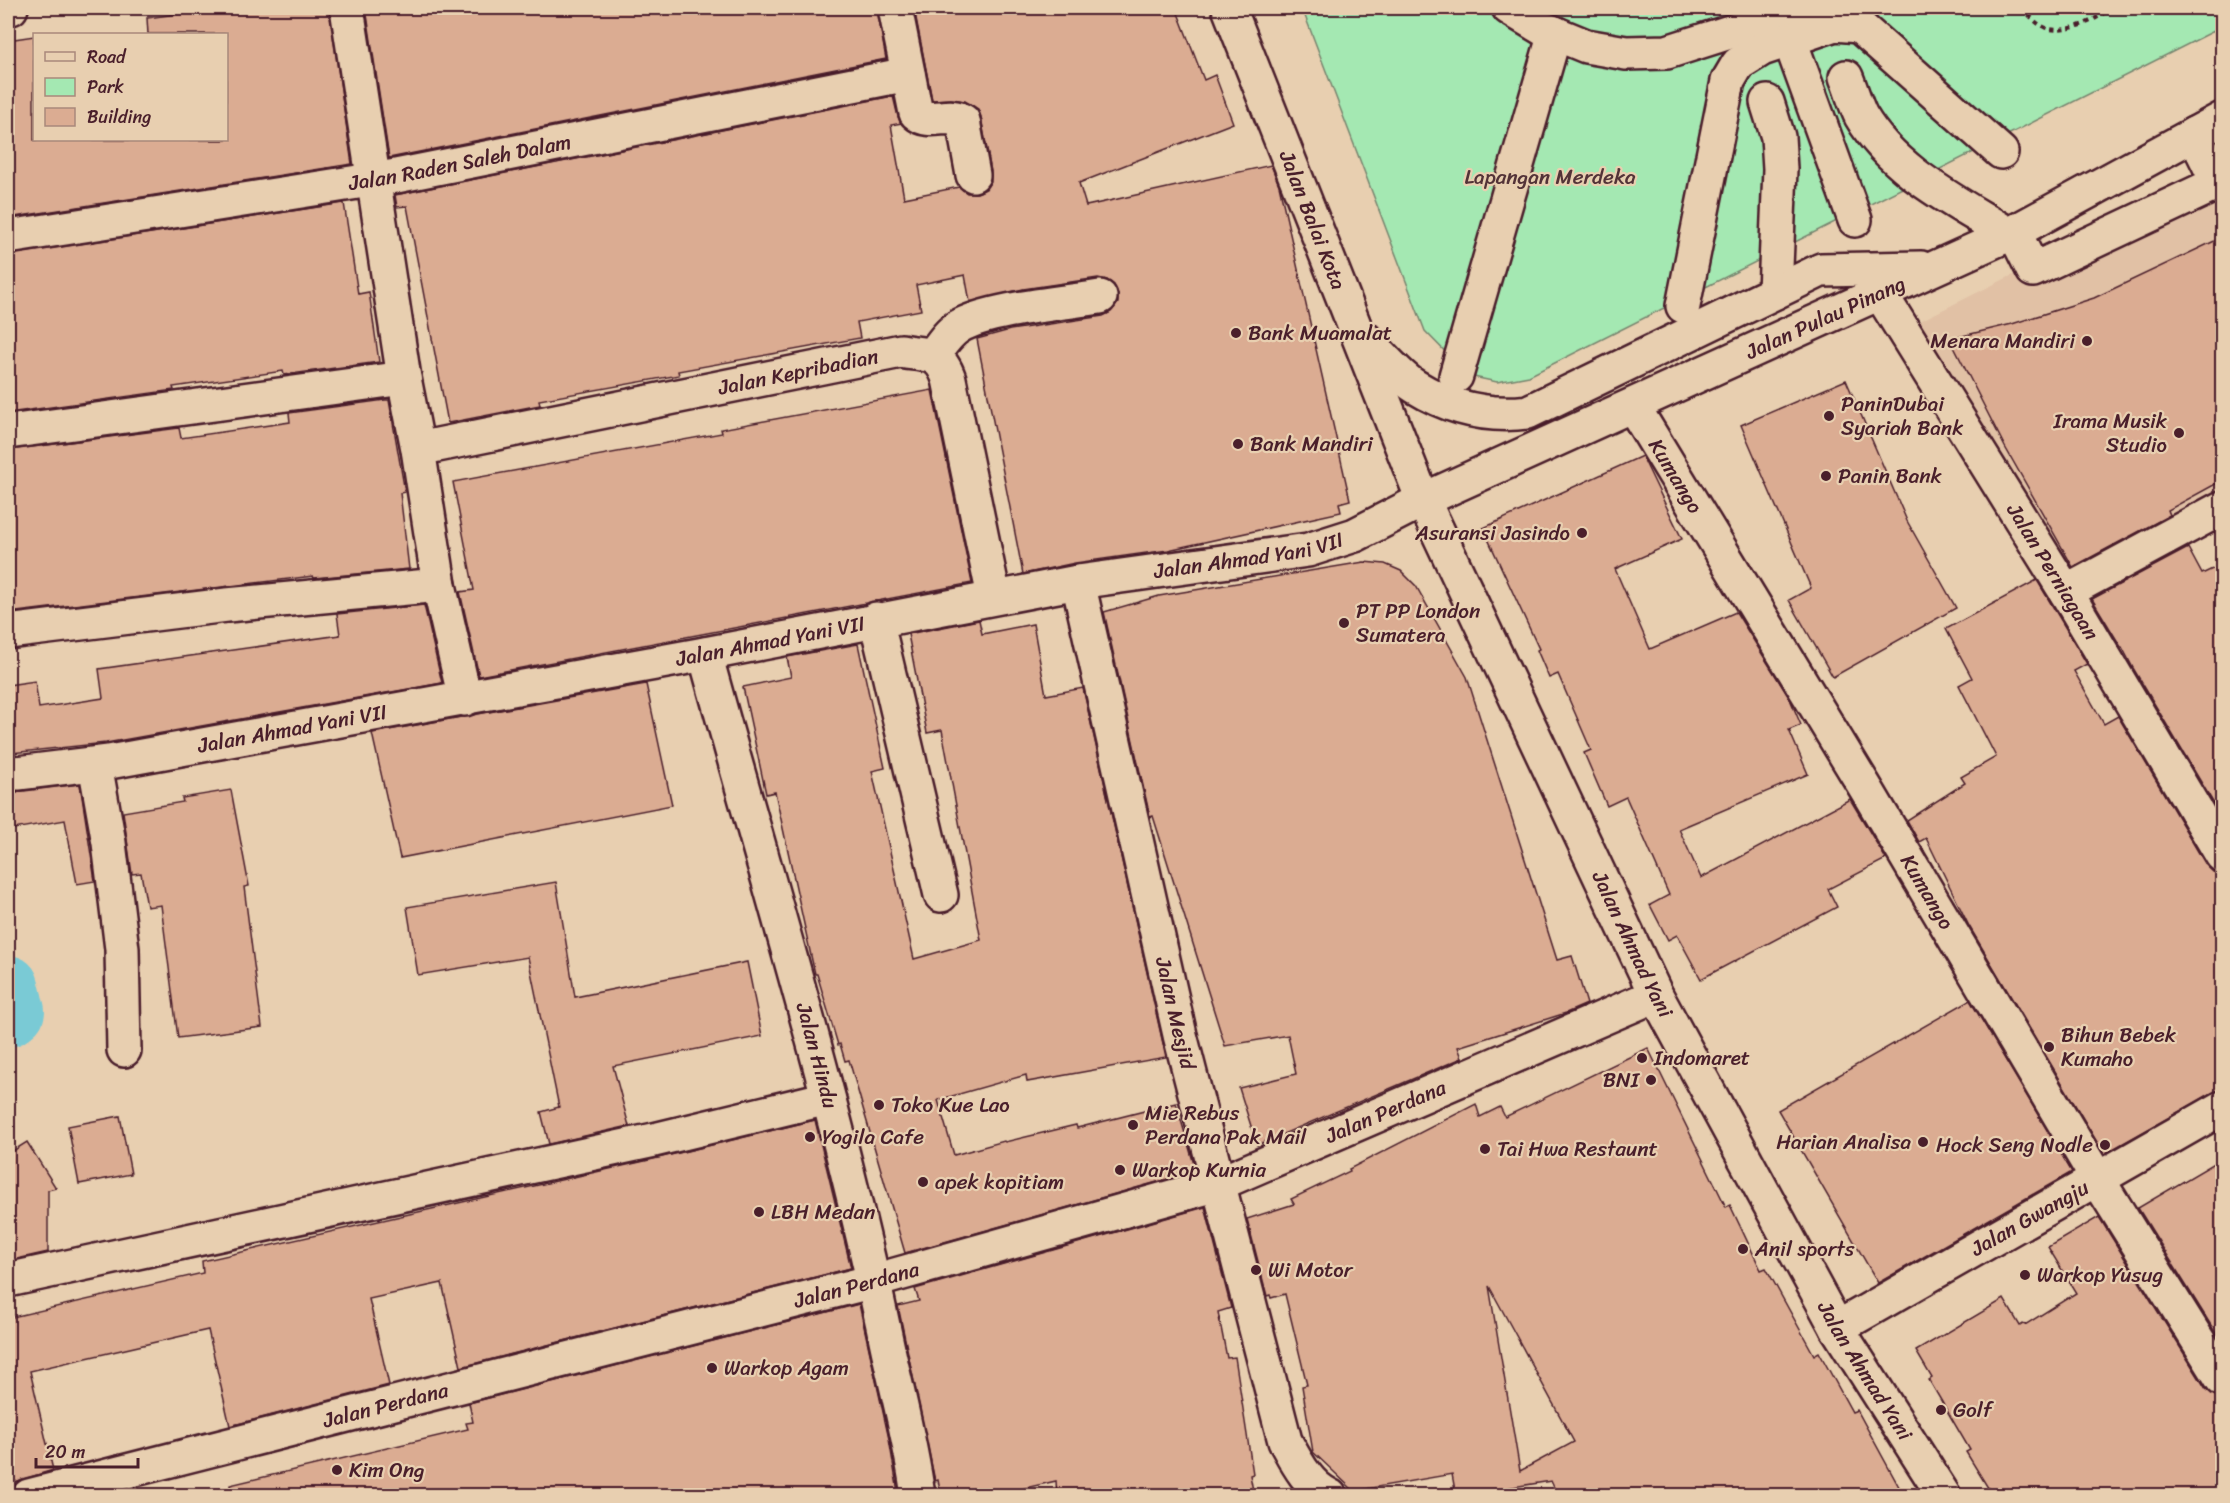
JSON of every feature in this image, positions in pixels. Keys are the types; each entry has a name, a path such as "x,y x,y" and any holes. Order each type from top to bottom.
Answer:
{"street":[{"path":"346,8 439,585 465,699"},
{"path":"895,8 916,112 919,116 929,119 955,118 963,121 974,175"},
{"name":"Jalan Balai Kota","path":"1229,8 1423,500"},
{"path":"1509,8 1542,28 1586,46 1626,53 1667,52 1805,8"},
{"path":"1683,306 1728,81 1738,64 1762,49 1834,24 1859,26 2001,152"},
{"path":"1456,376 1555,33"},
{"path":"1789,38 1856,220"},
{"name":"Jalan Raden Saleh Dalam","path":"8,237 374,180 908,74"},
{"path":"1846,77 1860,114 1901,164 1929,186 2011,233 2032,270 2218,183 2208,126"},
{"path":"1767,102 1778,137 1780,169 1775,292"},
{"name":"Jalan Pulau Pinang","path":"1423,500 2011,233 2208,126"},
{"path":"1356,330 1414,386 1454,406 1504,415 1528,412 1821,270 1935,268"},
{"name":"Jalan Perniagaan","path":"1880,293 2066,592 2223,855"},
{"path":"994,597 949,379 945,367 933,355 955,328 969,321 1007,312 1100,297"},
{"name":"Jalan Kepribadian","path":"418,449 901,351 933,355"},
{"path":"8,432 404,378"},
{"name":"Kumango","path":"1633,405 1865,787 2098,1180 2223,1378"},
{"name":"Jalan Ahmad Yani VII","path":"8,772 18,773 102,763 465,699 1078,582 1308,550 1355,535 1423,500"},
{"name":"Jalan Ahmad Yani","path":"1423,500 1656,995 1837,1328 1944,1496"},
{"path":"2066,592 2223,508"},
{"name":"Jalan Mesjid","path":"1078,582 1180,1035 1285,1440 1302,1471 1330,1496"},
{"path":"8,632 227,605 439,585"},
{"path":"876,619 941,895"},
{"name":"Jalan Hindu","path":"705,654 828,1098 874,1281 914,1464 918,1496"},
{"path":"102,763 122,949 124,1050"},
{"name":"Jalan Perdana","path":"29,1496 874,1281 1218,1184 1656,995"},
{"path":"8,1280 654,1140 828,1098"},
{"name":"Jalan Gwangju","path":"1837,1328 2223,1108"}],"path":[{"path":"2023,8 2032,19 2045,28 2064,29 2092,22 2110,8"}],"shaded area":[{"path":"2222,171 2222,497 2067,581 1916,323"}],"green space":[{"name":"Lapangan Merdeka","path":"1302,8 2222,8 2222,27 1529,376 1497,382 1469,376 1425,331"}],"building":[{"path":"221,8 329,8 352,164 8,218 8,153 12,152 8,123 8,40 33,36 33,141 228,141 228,33 148,33 147,18"},
{"path":"366,8 877,8 886,59 389,158"},
{"path":"914,8 1176,8 1204,80 1215,75 1233,123 1079,183 1086,206 1271,165 1279,185 1350,500 1339,503 1341,512 1168,550 1075,563 1023,574 977,339 1010,330 1103,316 1111,312 1118,303 1118,294 1114,285 1098,278 1023,289 970,302 965,275 916,285 921,310 857,322 860,338 678,371 679,375 539,400 540,405 448,423 407,206 397,207 395,195 893,96 898,117 902,123 891,125 904,198 959,187 967,193 977,193 986,189 991,181 981,117 978,109 965,101 932,100"},
{"path":"344,203 358,294 369,292 379,362 284,375 283,371 173,387 174,390 8,413 8,255"},
{"path":"2223,237 2223,480 2168,510 2170,515 2073,567 2005,447 1950,339 2012,324 2094,298"},
{"path":"1846,380 1907,521 1956,608 1833,677 1789,600 1811,588 1741,425"},
{"path":"932,390 972,583 479,676 460,592 474,590 453,482 722,433 721,429"},
{"path":"389,400 405,492 400,493 409,569 314,578 313,576 8,613 8,450 179,428 181,438 290,422 289,413"},
{"path":"1642,456 1682,539 1615,569 1650,649 1736,612 1790,699 1801,725 1789,730 1808,774 1679,829 1701,878 1850,799 1886,859 1828,889 1837,907 1701,979 1677,935 1668,940 1650,905 1669,895 1626,797 1607,806 1584,753 1591,750 1558,674 1549,678 1537,650 1539,649 1483,528"},
{"path":"2188,548 2202,574 2223,564 2223,819 2092,599"},
{"path":"1364,562 1385,564 1401,571 1416,586 1467,677 1557,960 1572,956 1587,1004 1566,1013 1458,1047 1462,1058 1257,1145 1239,1088 1296,1074 1288,1035 1225,1046 1153,816 1150,817 1104,612 1159,596"},
{"path":"2037,580 2087,664 2074,671 2104,724 2118,716 2206,865 2213,872 2223,874 2223,1087 2104,1154 1969,926 1926,838 1919,842 1907,820 1965,783 1961,777 1996,757 1959,685 1972,678 1946,629"},
{"path":"424,605 442,683 106,743 11,753 8,730 8,685 35,681 39,708 103,698 99,669 340,635 337,614"},
{"path":"979,620 982,634 1033,624 1046,695 1083,688 1166,1057 1027,1082 1026,1075 938,1100 954,1155 1004,1141 1076,1125 1077,1128 1176,1103 1196,1171 905,1253 849,1060 845,1061 840,1044 838,1045 817,974 815,974 775,792 766,794 743,687 791,677 787,657 858,644 885,768 872,771 914,959 981,940 942,730 927,733 908,634"},
{"path":"646,684 672,805 400,858 372,733"},
{"path":"80,784 95,881 77,884 65,820 14,829 8,795"},
{"path":"231,790 249,886 244,887 262,1027 178,1038 161,905 147,907 141,873 132,874 123,812 183,802 182,798"},
{"path":"556,882 575,997 747,962 762,1036 613,1066 629,1126 549,1144 541,1112 559,1107 528,957 418,975 407,907"},
{"name":"Harian Analisa","path":"1970,1000 2072,1172 1878,1283 1778,1110"},
{"path":"1648,1048 1726,1207 1730,1205 1761,1270 1766,1268 1814,1355 1819,1352 1852,1412 1857,1410 1904,1496 1558,1496 1551,1481 1456,1496 1452,1474 1354,1491 1313,1452 1302,1386 1307,1385 1285,1294 1271,1298 1270,1295 1267,1296 1247,1219 1294,1204 1291,1199 1350,1171 1349,1169 1476,1104 1480,1117 1500,1107 1505,1117","holes":["1489,1286 1574,1442 1520,1471"]},
{"path":"120,1116 131,1174 79,1184 68,1126"},
{"path":"815,1120 851,1268 461,1367 442,1283 369,1299 389,1385 230,1426 208,1330 30,1371 53,1470 8,1484 8,1318 203,1273 202,1261 658,1158"},
{"path":"27,1142 56,1188 48,1190 48,1252 8,1261 8,1154"},
{"path":"2223,1158 2223,1331 2217,1335 2138,1208"},
{"path":"1205,1207 1231,1308 1218,1312 1227,1358 1235,1357 1253,1474 1250,1475 1254,1496 1057,1496 1056,1481 990,1496 941,1496 938,1480 935,1481 898,1306 919,1301 915,1289"},
{"path":"2099,1217 2206,1389 2216,1396 2223,1406 2223,1496 1993,1496 1966,1452 1970,1450 1929,1380 1932,1378 1916,1351 2004,1299 2020,1326 2076,1293 2048,1247"},
{"path":"859,1304 889,1439 898,1492 884,1496 231,1496 230,1485 468,1429 466,1423 473,1422 469,1403"}],"waterway":[{"path":"8,986 14,1011 8,1016"}],"place":[{"name":"Bank Muamalat","path":"1236,333"},
{"name":"Menara Mandiri","path":"2087,341"},
{"name":"PaninDubai Syariah Bank","path":"1829,416"},
{"name":"Irama Musik Studio","path":"2179,433"},
{"name":"Bank Mandiri","path":"1238,444"},
{"name":"Panin Bank","path":"1826,476"},
{"name":"Asuransi Jasindo","path":"1582,533"},
{"name":"PT PP London Sumatera","path":"1344,623"},
{"name":"Bihun Bebek Kumaho","path":"2049,1047"},
{"name":"Indomaret","path":"1642,1058"},
{"name":"BNI","path":"1651,1080"},
{"name":"Toko Kue Lao","path":"879,1105"},
{"name":"Mie Rebus Perdana Pak Mail","path":"1133,1125"},
{"name":"Yogila Cafe","path":"810,1137"},
{"name":"Harian Analisa","path":"1923,1142"},
{"name":"Hock Seng Nodle","path":"2105,1145"},
{"name":"Tai Hwa Restaunt","path":"1485,1149"},
{"name":"Warkop Kurnia","path":"1120,1170"},
{"name":"apek kopitiam","path":"923,1182"},
{"name":"LBH Medan","path":"759,1212"},
{"name":"Anil sports","path":"1743,1249"},
{"name":"Wi Motor","path":"1256,1270"},
{"name":"Warkop Yusug","path":"2025,1275"},
{"name":"Warkop Agam","path":"712,1368"},
{"name":"Golf","path":"1941,1410"},
{"name":"Kim Ong","path":"337,1470"}]}
